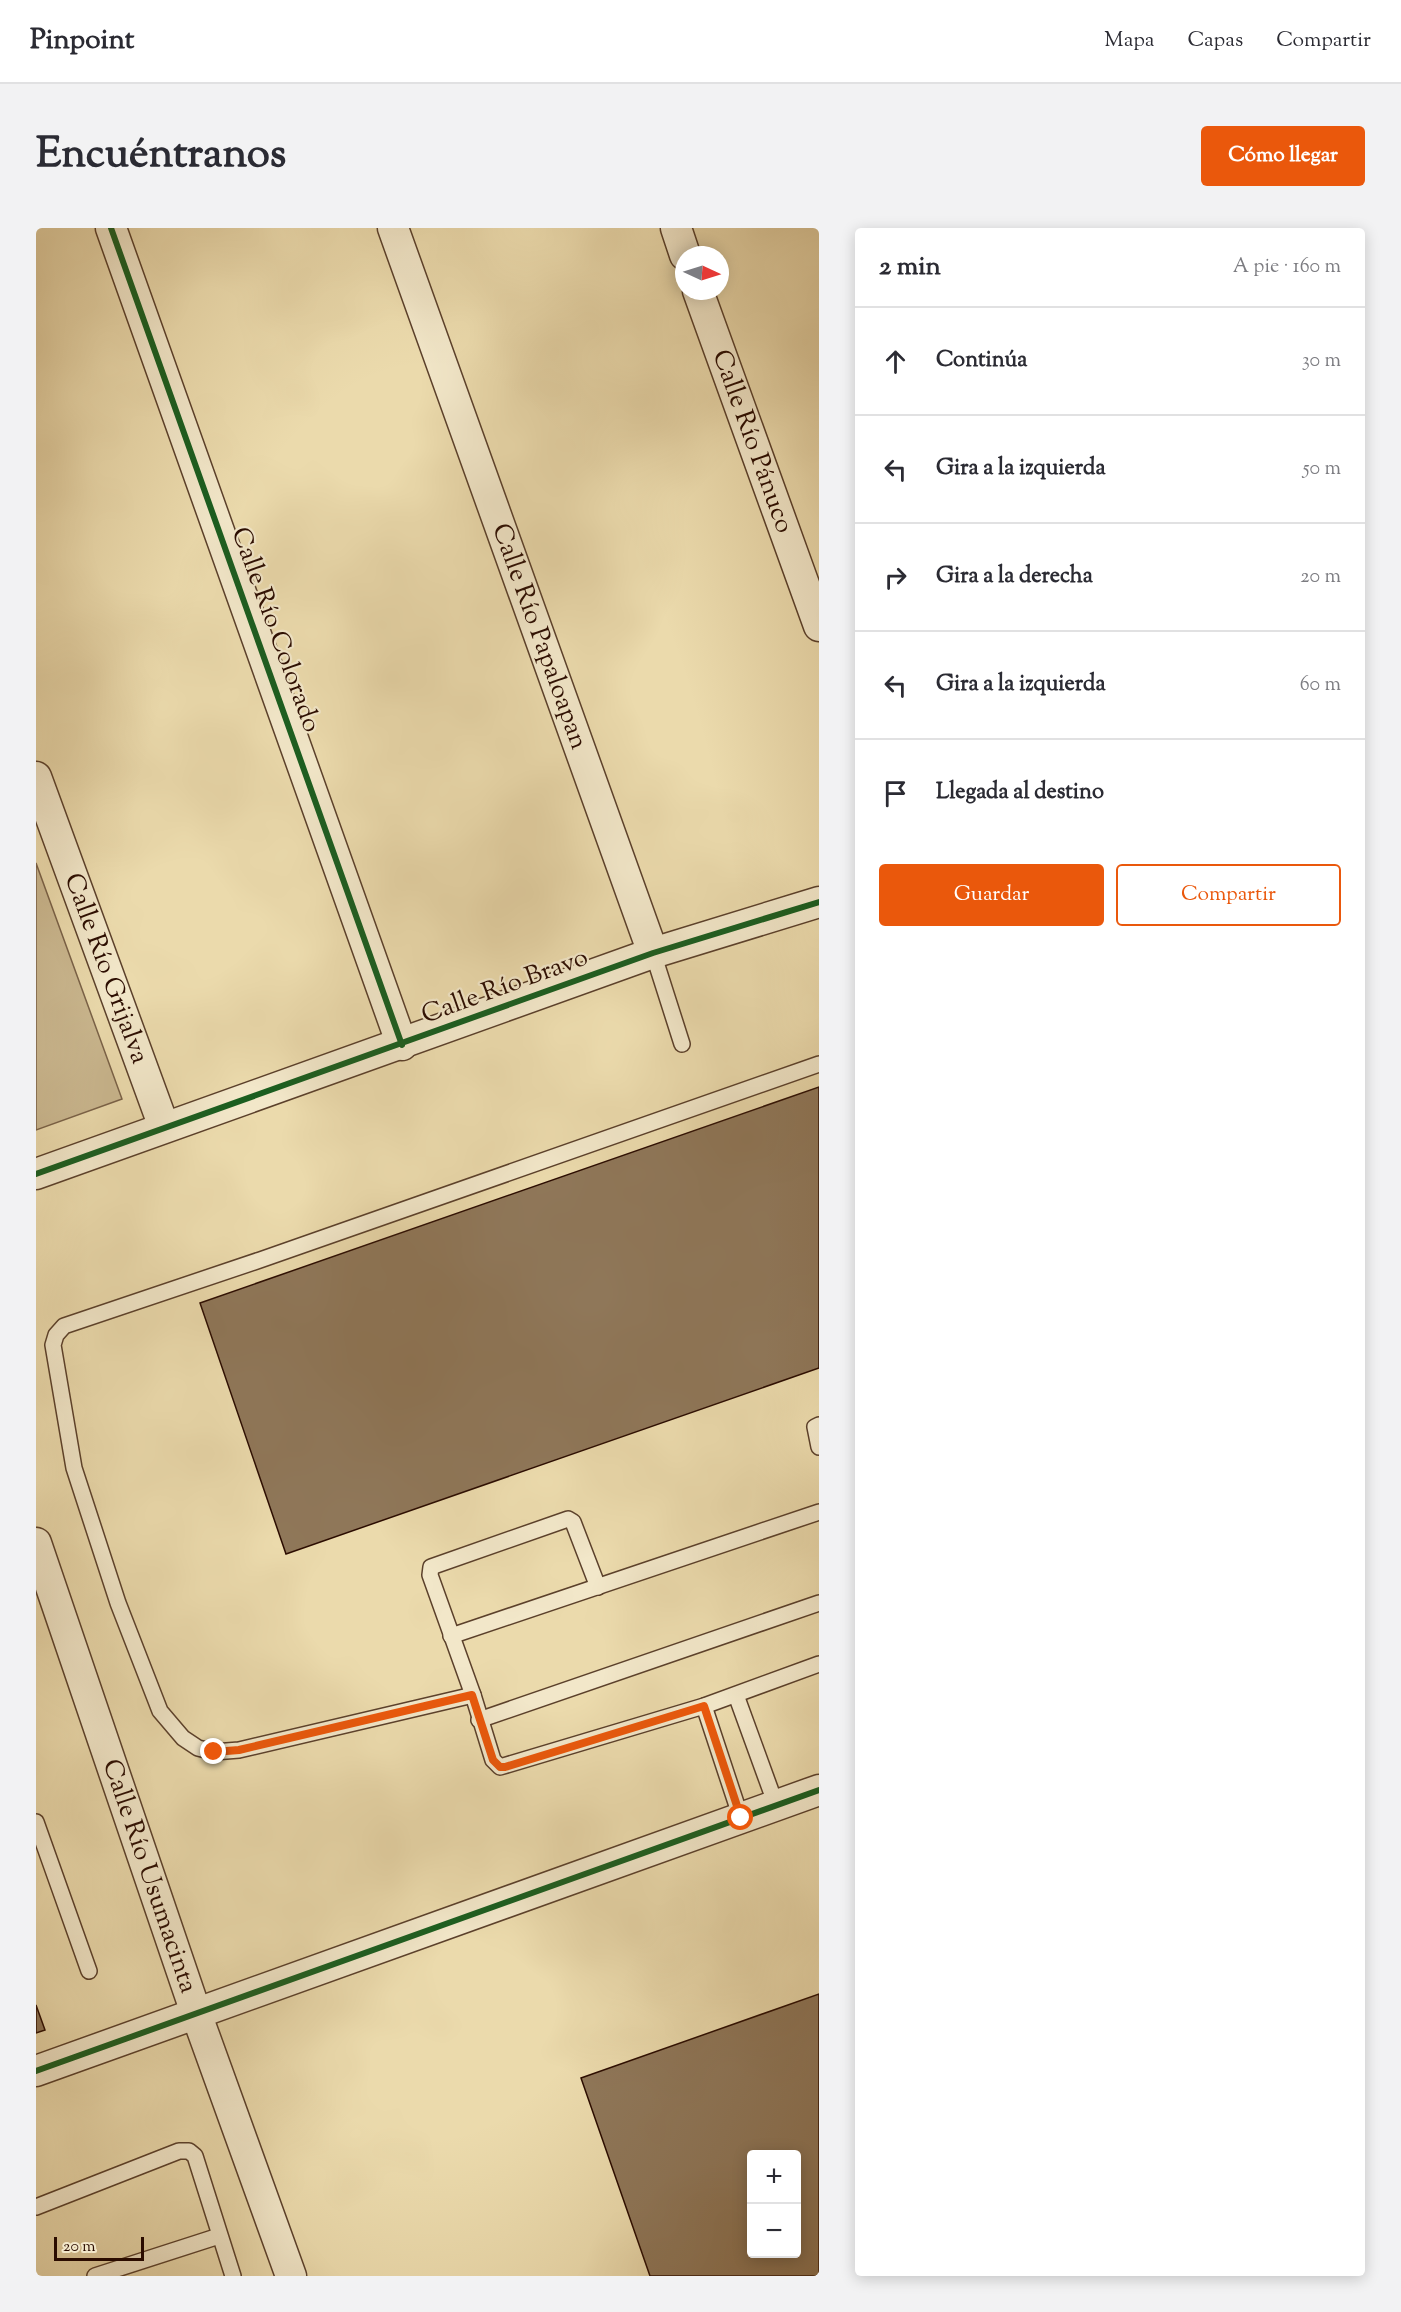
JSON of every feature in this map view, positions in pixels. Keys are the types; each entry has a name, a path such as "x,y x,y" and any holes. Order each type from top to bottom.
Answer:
{"street":[{"name":"Calle Río Colorado","path":"111,228 402,1045"},
{"name":"Calle Río Papaloapan","path":"393,228 653,954"},
{"path":"676,228 682,246"},
{"name":"Calle Río Pánuco","path":"701,300 819,626"},
{"name":"Calle Río Grijalva","path":"36,777 164,1127"},
{"name":"Calle Río Bravo","path":"36,1174 653,954 819,902"},
{"name":"Calle Río Usumacinta","path":"36,1543 196,2013 291,2276"},
{"path":"36,2071 819,1790"}],"lane":[{"name":"Calle Río Papaloapan","path":"653,954 682,1044"},
{"path":"472,1695 239,1750 214,1752 198,1748 183,1738 160,1711 118,1603 74,1468 53,1345 56,1335 64,1326 272,1256 819,1064"},
{"path":"819,1425 814,1431 819,1447"},
{"path":"451,1636 819,1512"},
{"path":"598,1587 573,1522 568,1519 431,1568 430,1575 479,1720 493,1760 500,1767 704,1706 819,1664"},
{"path":"479,1720 819,1604"},
{"path":"736,1695 776,1805"},
{"path":"704,1706 741,1818"},
{"path":"36,1822 89,1971"},
{"path":"36,2206 180,2151 186,2151 195,2156 233,2276"},
{"path":"95,2276 219,2236"}],"shaded area":[{"path":"36,863 122,1099 36,1130"}],"building":[{"path":"819,1087 819,1368 286,1554 200,1303"},
{"path":"819,1994 819,2276 650,2276 581,2078"},
{"path":"36,2005 45,2030 36,2033"}],"cycle path":[{"path":"111,228 402,1045"},
{"path":"36,1174 653,953 819,902"},
{"path":"36,2071 819,1790"}],"route":[{"path":"214,1752 239,1750 472,1695 493,1760 500,1767 505,1767 704,1706 741,1818"}]}
